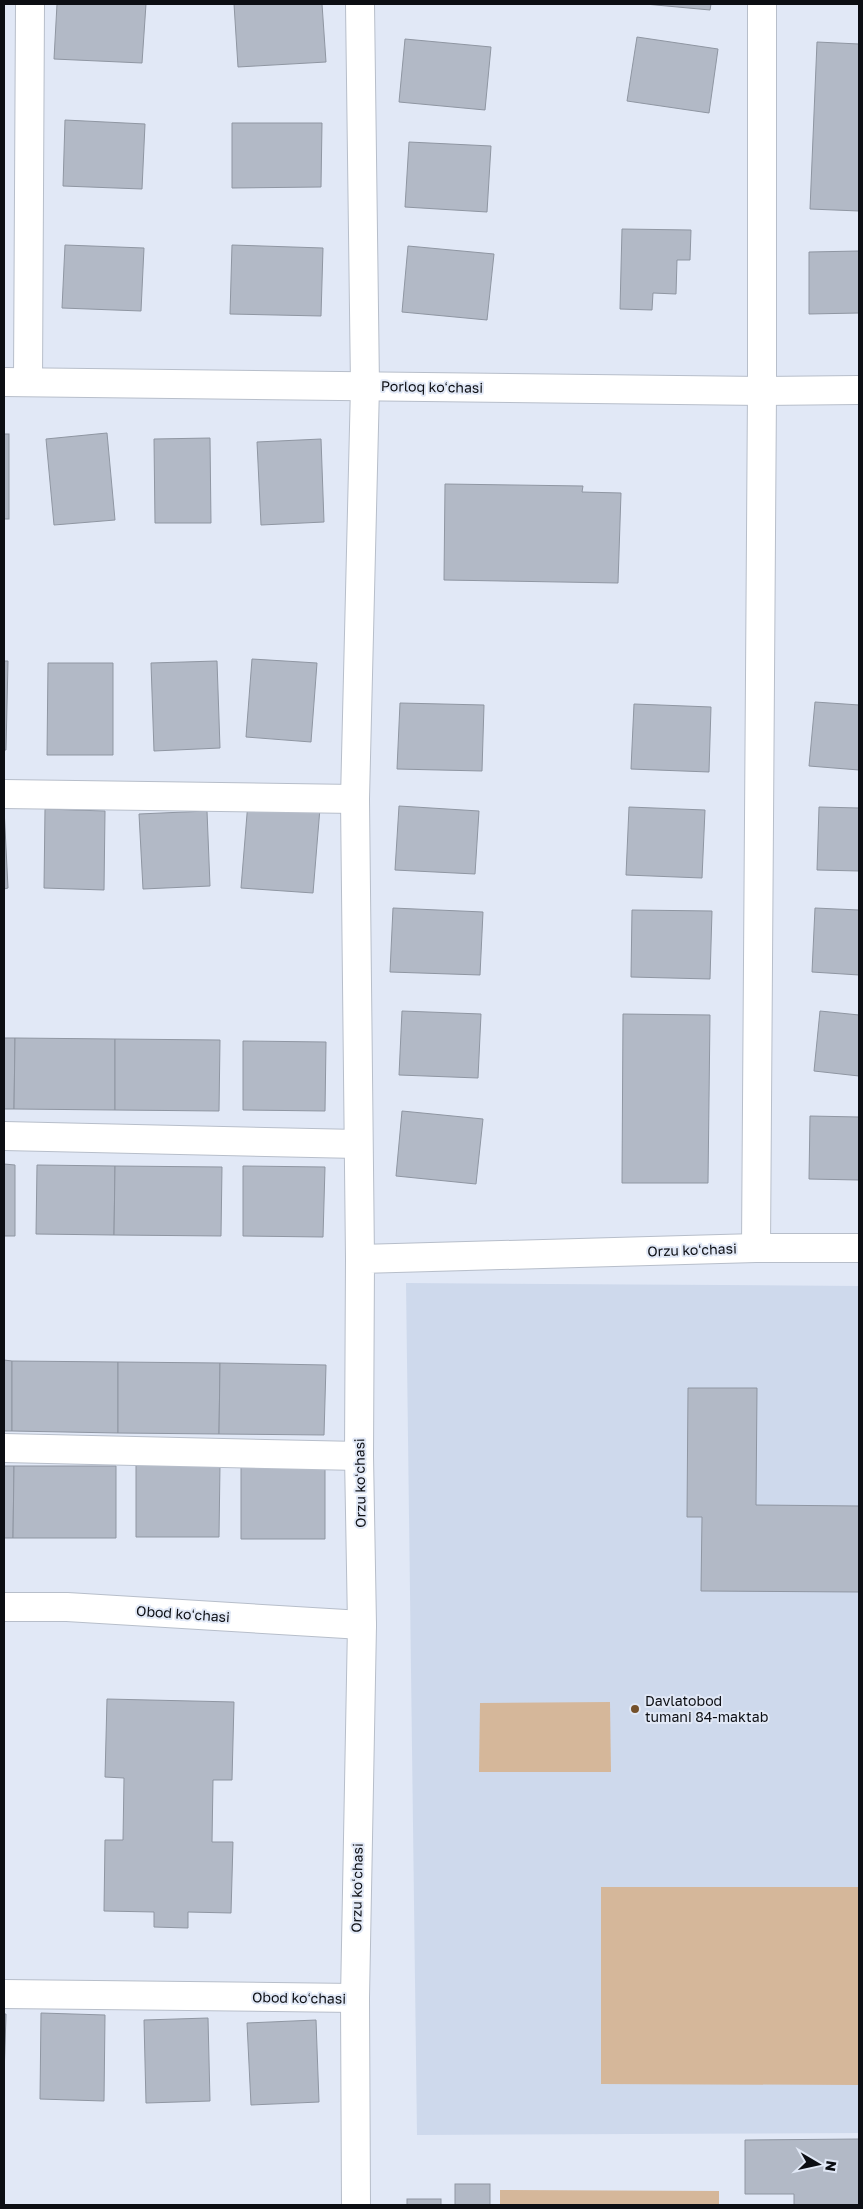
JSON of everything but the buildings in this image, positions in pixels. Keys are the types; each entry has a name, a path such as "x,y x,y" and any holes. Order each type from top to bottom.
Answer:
{"street":[{"path":"16,382 30,4"},
{"path":"360,4 365,386 356,799 360,1259"},
{"path":"756,1248 762,391 762,4"},
{"name":"Porloq koʻchasi","path":"16,382 762,391 859,390"},
{"path":"4,794 356,799"},
{"path":"4,1136 358,1144"},
{"name":"Orzu koʻchasi","path":"356,2205 355,1998 362,1625 360,1259 756,1248 859,1248"},
{"path":"4,1448 360,1456"},
{"name":"Obod koʻchasi","path":"4,1607 67,1607 362,1625"},
{"name":"Obod koʻchasi","path":"4,1994 355,1998"}],"shaded area":[{"name":"Davlatobod tumani 84-maktab","path":"406,1283 859,1286 859,2133 417,2135"},
{"path":"610,1702 611,1772 479,1772 480,1703"},
{"path":"601,1887 859,1887 859,2085 601,2084"},
{"path":"500,2190 719,2191 719,2205 500,2205"}],"place":[{"name":"Davlatobod tumani 84-maktab","path":"635,1709"}]}
